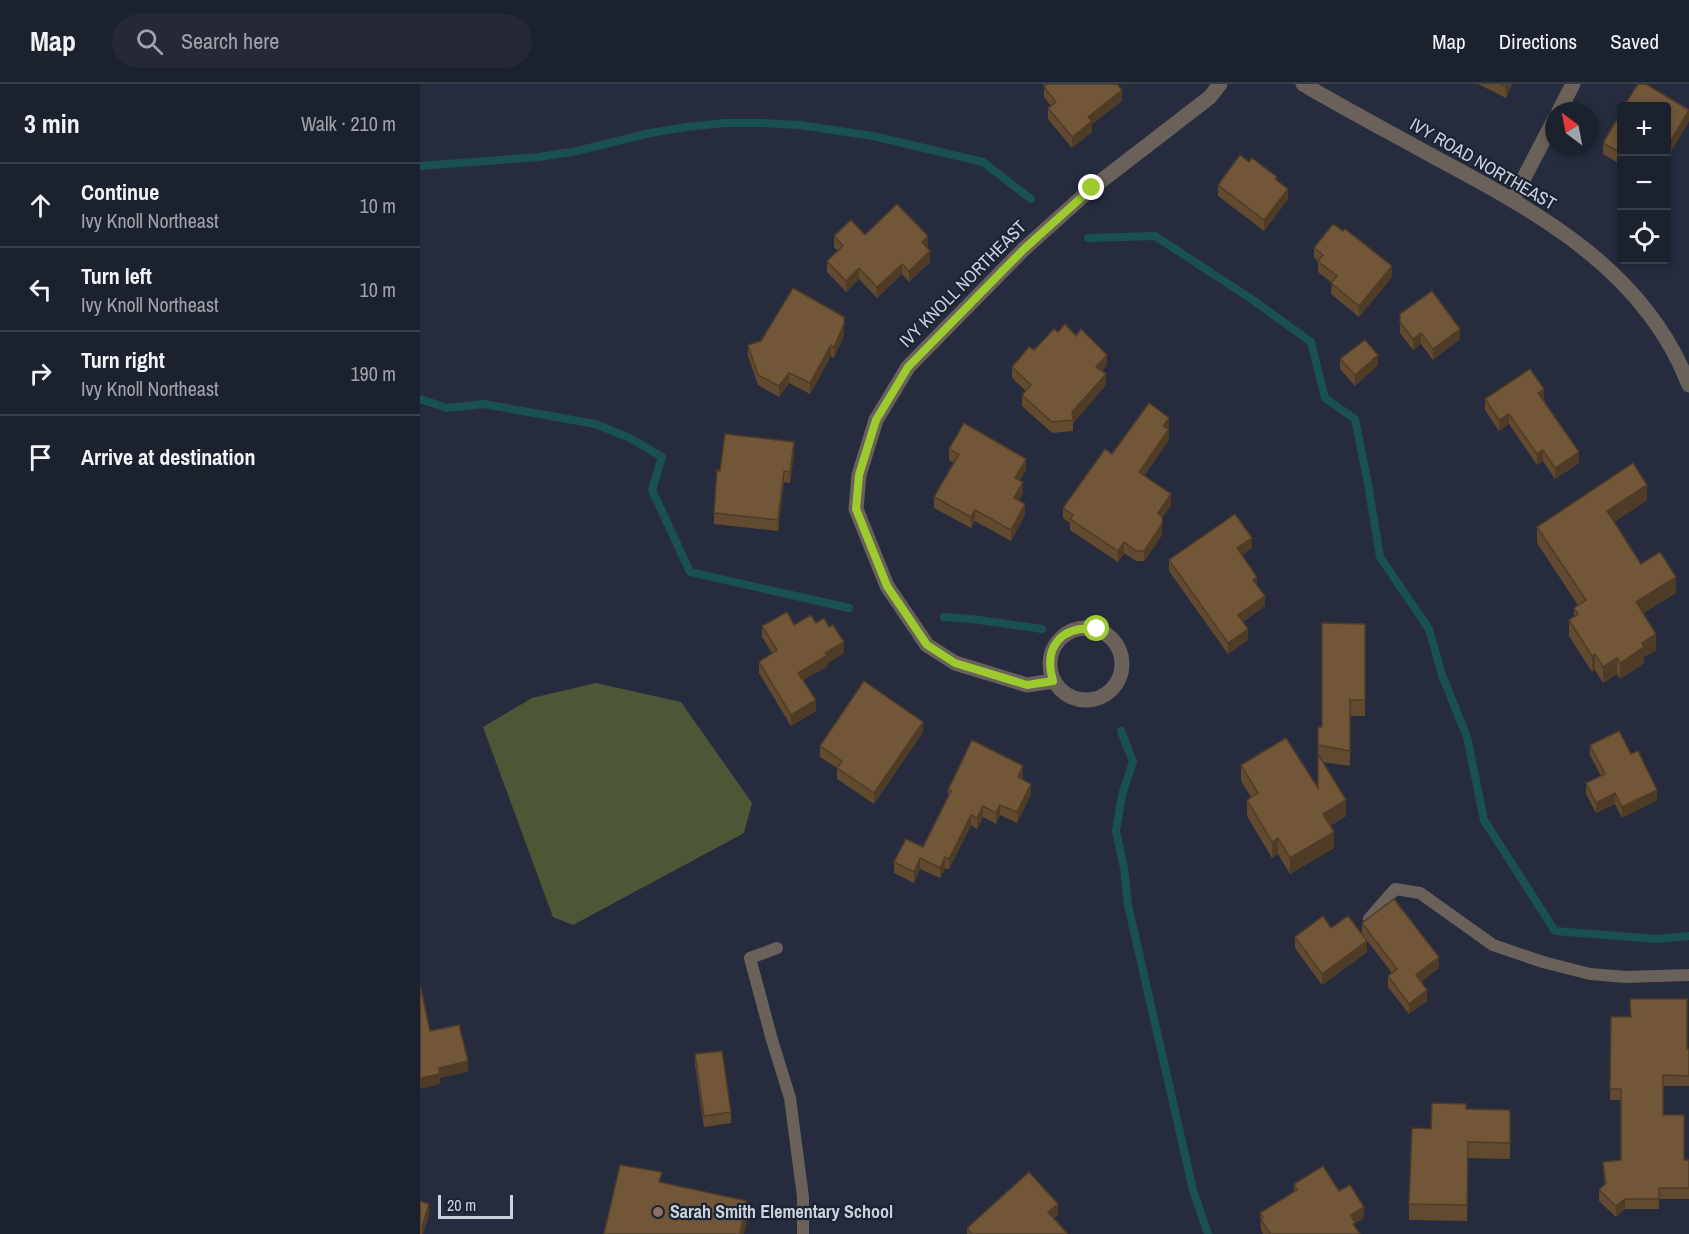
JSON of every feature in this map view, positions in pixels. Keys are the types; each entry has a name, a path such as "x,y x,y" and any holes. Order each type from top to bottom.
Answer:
{"street":[{"name":"IVY KNOLL NORTHEAST","path":"1053,681 1027,685 955,663 927,645 887,586 856,509 859,475 876,420 908,367 1024,249 1092,188 1210,97 1220,84"},
{"name":"IVY ROAD NORTHEAST","path":"1302,84 1513,200 1578,243 1612,271 1631,291 1663,333 1682,366 1689,386"},
{"path":"1564,102 1573,84"},
{"path":"1513,200 1545,138"},
{"path":"1082,627 1097,629 1109,636 1118,647 1122,661 1121,675 1114,687 1103,696 1089,700 1075,699 1062,692 1053,681 1049,667 1051,653 1058,640 1069,631 1082,627"}],"lane":[{"path":"1369,919 1395,889 1420,893 1493,945 1543,962 1590,974 1626,977 1689,975"},
{"path":"777,948 750,958 790,1098 803,1197 803,1234"}],"green space":[{"path":"596,683 681,702 752,803 744,833 573,925 553,917 483,727 532,698"}],"building":[{"path":"1047,84 1117,84 1122,90 1088,117 1092,121 1072,137 1048,108 1056,102 1044,87"},
{"path":"1638,84 1646,84 1689,110 1671,140 1671,102 1627,102"},
{"path":"1617,119 1617,151 1603,143"},
{"path":"1240,155 1249,162 1252,158 1277,177 1275,179 1288,189 1264,220 1218,185"},
{"path":"897,204 928,236 922,242 930,251 909,271 902,264 877,287 859,268 846,281 827,261 843,246 834,236 851,220 865,235"},
{"path":"1333,224 1343,231 1345,229 1392,266 1359,306 1331,283 1337,276 1318,261 1323,255 1314,248"},
{"path":"793,288 844,317 844,324 834,347 831,345 810,383 789,373 779,386 758,375 748,345 761,341"},
{"path":"1432,291 1460,329 1433,349 1421,333 1413,339 1400,322 1400,314"},
{"path":"1065,324 1076,336 1081,329 1107,355 1096,367 1106,374 1072,412 1073,420 1052,422 1022,395 1031,385 1012,367 1029,347 1034,350 1054,329 1058,332"},
{"path":"1365,340 1378,355 1355,375 1340,359"},
{"path":"1530,369 1544,389 1538,393 1579,452 1555,468 1543,450 1537,454 1509,414 1499,420 1485,399"},
{"path":"1149,403 1169,418 1163,426 1169,429 1139,472 1171,494 1158,513 1162,517 1162,524 1144,551 1136,551 1124,542 1118,551 1070,519 1073,515 1063,508 1105,449 1112,454"},
{"path":"964,423 1026,459 1015,478 1023,482 1014,498 1025,504 1011,530 975,510 971,517 934,497 959,454 949,449"},
{"path":"725,434 794,442 790,472 784,471 778,520 714,513 717,470 720,471"},
{"path":"1633,463 1647,485 1607,511 1641,564 1660,552 1676,577 1636,602 1656,634 1642,643 1644,647 1620,663 1617,658 1603,667 1595,654 1592,656 1569,620 1578,614 1574,608 1586,600 1537,527"},
{"path":"1235,514 1252,538 1237,548 1257,577 1253,580 1265,596 1238,615 1248,629 1228,643 1169,560"},
{"path":"787,612 794,625 811,615 816,623 824,618 829,627 833,625 844,642 825,653 828,655 798,673 816,700 791,715 759,662 777,650 762,626"},
{"path":"1322,623 1365,624 1365,700 1350,700 1350,751 1318,745 1318,727 1322,727"},
{"path":"864,681 923,722 874,793 837,768 842,761 820,746"},
{"path":"1619,731 1631,754 1638,751 1657,790 1622,807 1615,793 1596,803 1586,783 1605,774 1590,745"},
{"path":"1286,738 1318,788 1318,754 1346,800 1323,814 1334,832 1290,858 1278,838 1272,842 1247,800 1258,793 1241,765"},
{"path":"972,740 1023,766 1018,777 1031,784 1017,812 1000,805 996,813 983,806 977,818 971,815 949,859 945,857 940,868 920,858 914,872 894,862 906,839 923,847 951,791 948,790"},
{"path":"1394,899 1439,957 1416,975 1427,990 1409,1004 1388,976 1397,969 1362,923"},
{"path":"1323,916 1331,928 1348,916 1367,941 1322,974 1295,937"},
{"path":"420,985 430,1031 459,1025 468,1061 439,1068 440,1074 420,1078"},
{"path":"1630,999 1687,999 1689,1076 1663,1075 1663,1115 1684,1115 1684,1160 1689,1160 1689,1188 1659,1188 1659,1199 1625,1199 1616,1206 1599,1190 1606,1183 1603,1162 1621,1160 1621,1089 1610,1089 1611,1017 1631,1017"},
{"path":"722,1051 731,1112 704,1116 695,1054"},
{"path":"1432,1103 1466,1104 1466,1109 1510,1110 1510,1143 1468,1142 1467,1205 1409,1204 1412,1128 1431,1129"},
{"path":"620,1165 662,1172 659,1182 747,1201 740,1234 604,1234"},
{"path":"1323,1166 1339,1191 1350,1185 1364,1207 1351,1215 1355,1223 1353,1224 1360,1234 1270,1234 1260,1213 1297,1190 1294,1184"},
{"path":"1029,1172 1058,1204 1048,1212 1068,1234 972,1234 967,1228"},
{"path":"420,1201 429,1204 422,1227 420,1227"}],"waterway":[{"path":"420,166 539,157 687,127 724,123 762,123 799,125 873,136 983,162 1031,199"},
{"path":"1088,238 1155,236 1250,298 1311,342 1325,398 1355,419 1380,557 1429,629 1442,675 1467,737 1484,820 1555,931 1656,939 1689,936"},
{"path":"420,399 447,408 484,404 595,424 630,438 662,457 652,490 690,572 849,608"},
{"path":"944,617 1042,629"},
{"path":"1121,731 1133,762 1122,795 1116,831 1124,868 1128,905 1193,1190 1208,1234"}],"place":[{"name":"Sarah Smith Elementary School","path":"658,1212"}],"route":[{"path":"1092,188 1024,249 908,367 876,420 859,475 856,509 887,586 927,645 955,663 1027,685 1053,681 1049,667 1051,653 1058,640 1069,631 1082,627 1097,629"}]}
